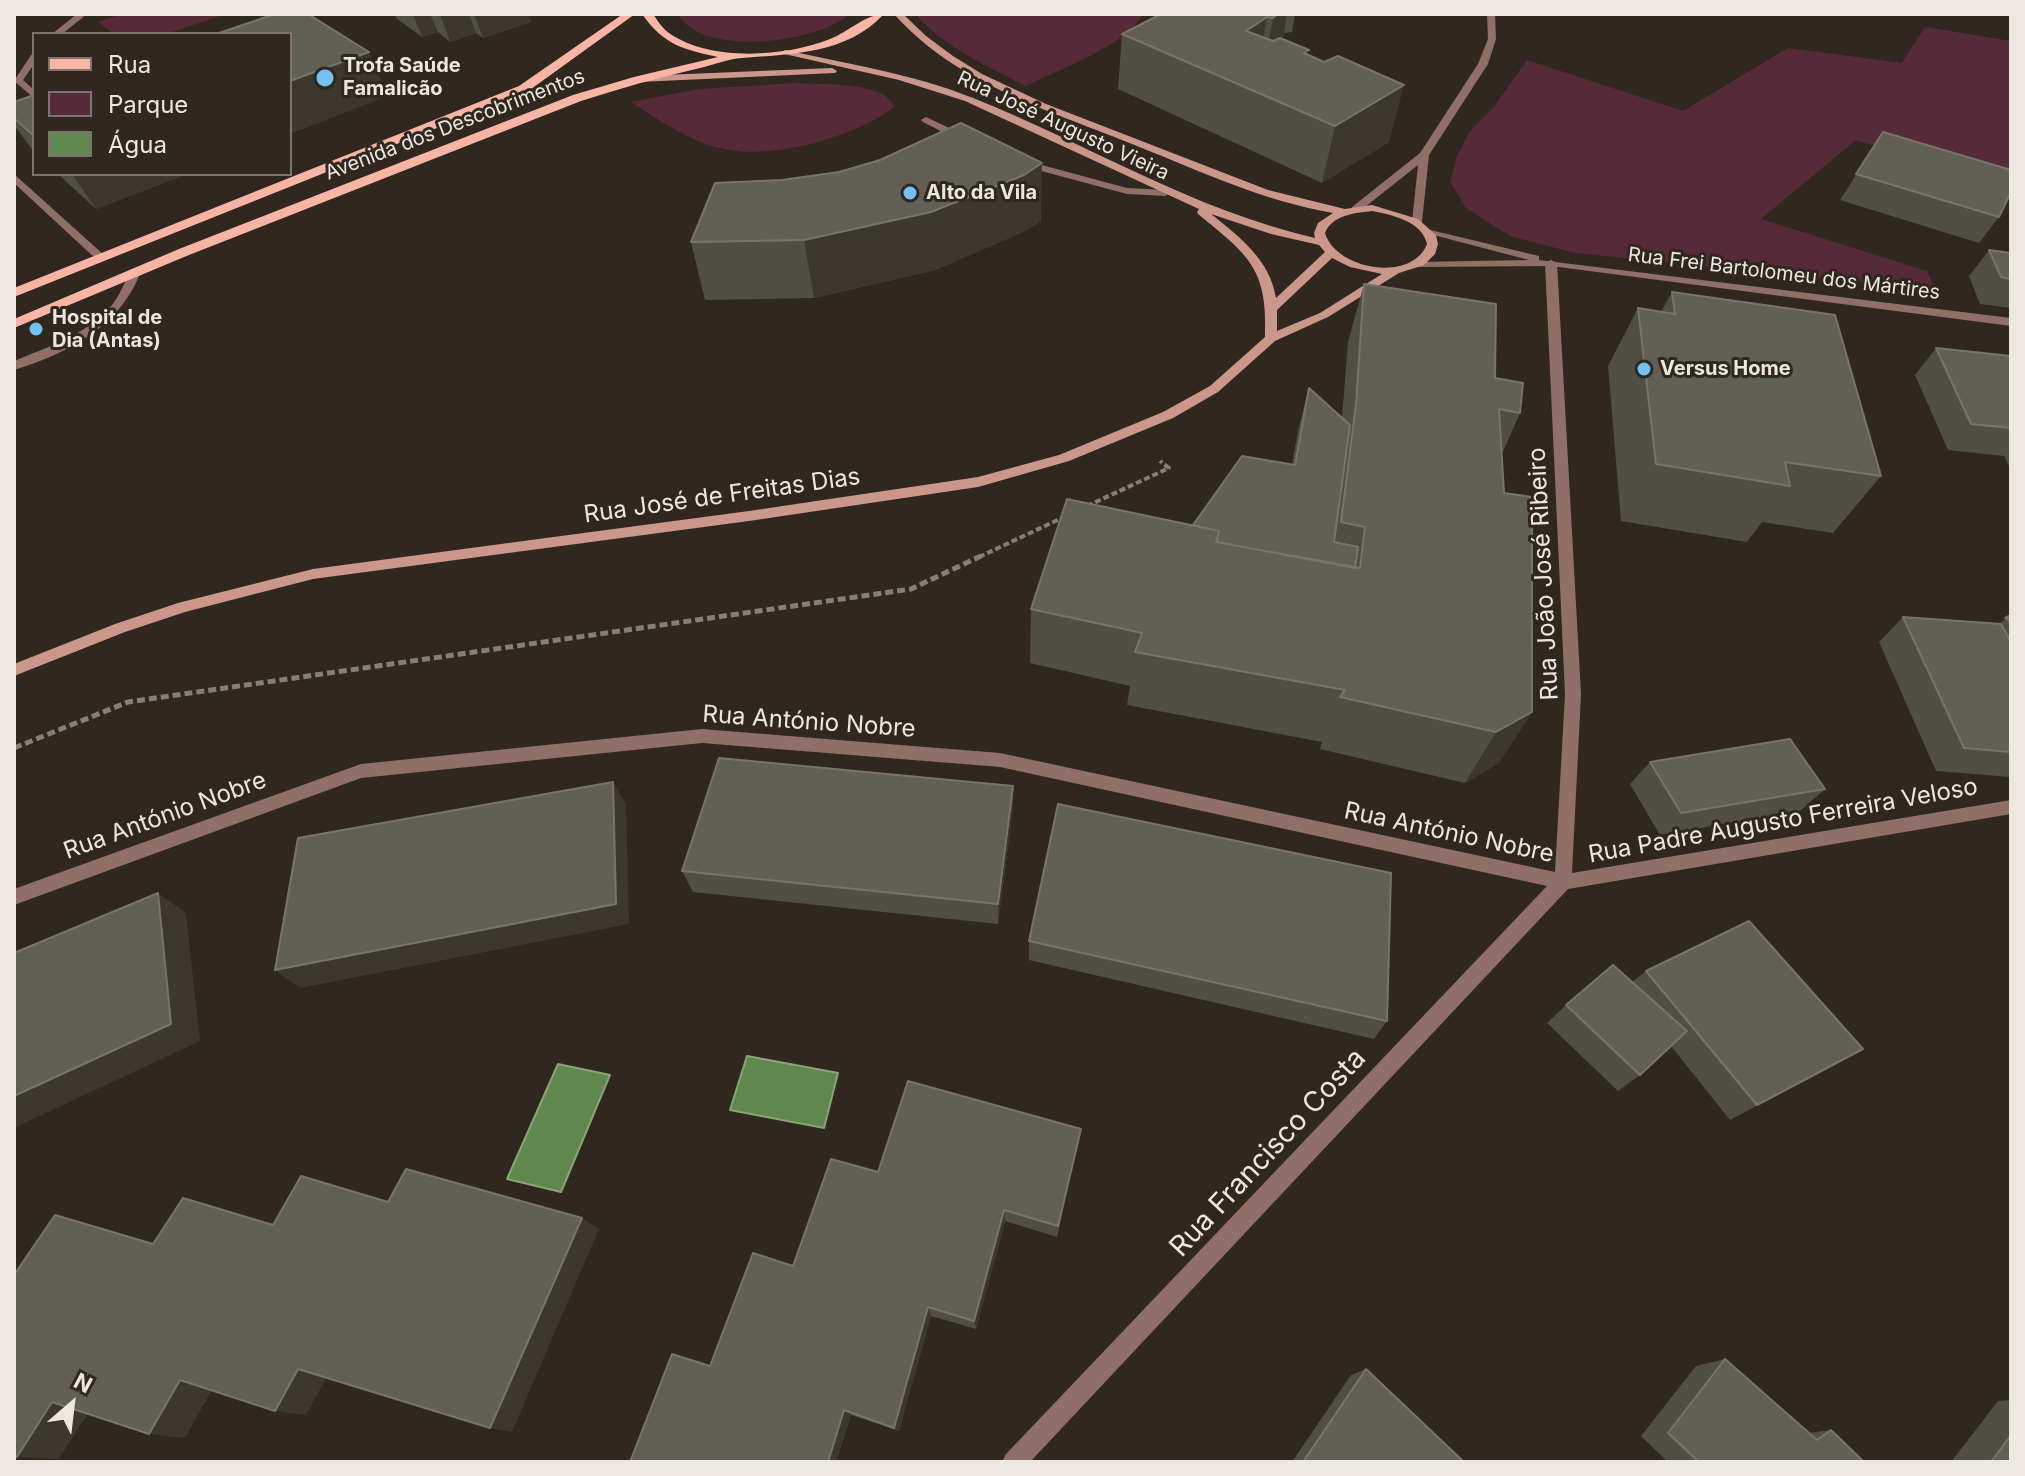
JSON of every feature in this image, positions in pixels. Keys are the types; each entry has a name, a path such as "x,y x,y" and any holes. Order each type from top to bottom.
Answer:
{"main road":[{"name":"Avenida dos Descobrimentos","path":"14,293 523,89 630,14"},
{"path":"647,14 656,30 676,43 705,51 740,55 785,53 824,46 856,33 879,14"},
{"name":"Rua José Augusto Vieira","path":"898,14 921,39 983,78 1271,197 1342,212"},
{"name":"Rua José Augusto Vieira","path":"785,53 910,80 967,99 1195,207 1327,247 1360,267 1396,270"},
{"name":"Avenida dos Descobrimentos","path":"14,324 577,98 638,79 740,55"},
{"path":"638,79 815,70 869,72"},
{"path":"1195,207 1248,250 1268,278 1274,307 1271,338"},
{"path":"1274,307 1327,247 1320,233 1323,224 1342,212 1356,209 1388,211 1421,226 1432,239 1432,248 1418,264 1396,270"},
{"name":"Rua José de Freitas Dias","path":"14,670 183,607 313,574 978,482 1064,458 1168,415 1214,389 1271,338 1324,315 1396,270"}],"street":[{"path":"59,32 83,14"},
{"path":"1356,209 1424,155 1483,64 1492,39 1491,14"},
{"path":"32,60 18,80 32,93"},
{"path":"926,120 976,145"},
{"path":"1421,226 1424,155"},
{"path":"1006,159 1127,191 1165,193"},
{"path":"14,177 100,257"},
{"name":"Rua Frei Bartolomeu dos Mártires","path":"1421,226 1551,263"},
{"name":"Rua Frei Bartolomeu dos Mártires","path":"1418,264 1551,263 2011,322"},
{"name":"Rua João José Ribeiro","path":"1551,263 1573,694 1563,882"},
{"path":"14,366 85,335 116,310 128,292 134,274"},
{"name":"Rua António Nobre","path":"14,897 361,771 702,736 1000,760 1563,882"},
{"name":"Rua Padre Augusto Ferreira Veloso","path":"1563,882 2011,807"},
{"name":"Rua Francisco Costa","path":"1014,1462 1563,882"}],"path":[{"path":"1083,508 1169,468 1125,434"},
{"path":"14,748 128,702 911,589 1069,515"}],"green space":[{"path":"122,14 226,14 172,32 111,32 98,22"},
{"path":"678,14 850,14 834,24 788,38 735,41 710,37 691,28"},
{"path":"915,14 1142,14 1125,35 1109,45 1026,86 982,64 938,36"},
{"path":"1925,27 2011,41 2011,187 1856,140 1761,219 1927,271 1935,289 1575,253 1510,236 1466,208 1450,182 1457,156 1470,131 1493,108 1527,60 1683,111 1788,48 1902,63"},
{"path":"798,83 866,89 879,93 894,107 858,128 836,136 788,148 743,152 699,141 631,102 699,89"}],"water":[{"path":"747,1056 838,1073 824,1128 730,1110"},
{"path":"558,1064 610,1075 561,1192 507,1179"}],"building":[{"path":"275,14 308,14 369,52 292,80 292,32 222,32"},
{"path":"1161,14 1277,14 1246,31 1273,41 1280,38 1309,50 1304,53 1324,62 1338,56 1404,85 1335,126 1122,34"},
{"path":"32,96 32,134 14,118 14,102"},
{"path":"961,123 1042,163 1024,175 931,212 804,240 691,242 715,183 782,180 839,172 880,160"},
{"path":"1883,132 2011,170 2011,192 1999,217 1856,174"},
{"path":"1989,250 2011,253 2011,279 2001,277"},
{"path":"1364,284 1496,304 1495,378 1523,383 1520,413 1499,409 1504,493 1532,497 1532,712 1496,732 1340,697 1345,690 1135,652 1142,633 1031,609 1067,499 1219,531 1216,542 1360,568 1365,527 1341,522 1356,404"},
{"path":"1672,292 1835,315 1881,476 1785,462 1790,486 1656,464 1638,308 1675,314"},
{"path":"1936,348 2011,356 2011,428 1971,424"},
{"path":"1309,388 1350,425 1334,542 1358,547 1355,568 1217,542 1219,531 1193,525 1242,456 1295,465"},
{"path":"1903,617 2001,624 2011,642 2011,752 1964,748"},
{"path":"1790,739 1825,789 1681,813 1650,762"},
{"path":"719,758 1013,786 998,904 682,871"},
{"path":"613,782 616,904 275,970 298,838"},
{"path":"1058,804 1391,873 1387,1021 1029,941"},
{"path":"158,893 171,1024 14,1096 14,953"},
{"path":"1749,921 1863,1049 1757,1105 1646,971"},
{"path":"1613,965 1687,1031 1640,1075 1566,1005"},
{"path":"908,1081 1081,1129 1058,1226 1004,1210 974,1321 928,1307 894,1428 844,1410 828,1462 630,1462 672,1354 710,1366 753,1253 793,1266 831,1159 878,1172"},
{"path":"406,1169 582,1218 490,1428 298,1369 275,1411 180,1380 149,1434 52,1402 17,1457 14,1456 14,1275 55,1215 153,1244 183,1198 273,1225 301,1176 388,1202"},
{"path":"1725,1359 1817,1440 1831,1430 1864,1462 1699,1462 1668,1433"},
{"path":"1366,1369 1464,1462 1303,1462"},
{"path":"2011,1435 2011,1462 1991,1462"}],"place":[{"name":"Trofa Saúde Famalicão","path":"325,78"},
{"name":"Alto da Vila","path":"910,193"},
{"name":"Hospital de Dia (Antas)","path":"36,329"},
{"name":"Versus Home","path":"1644,369"}]}
